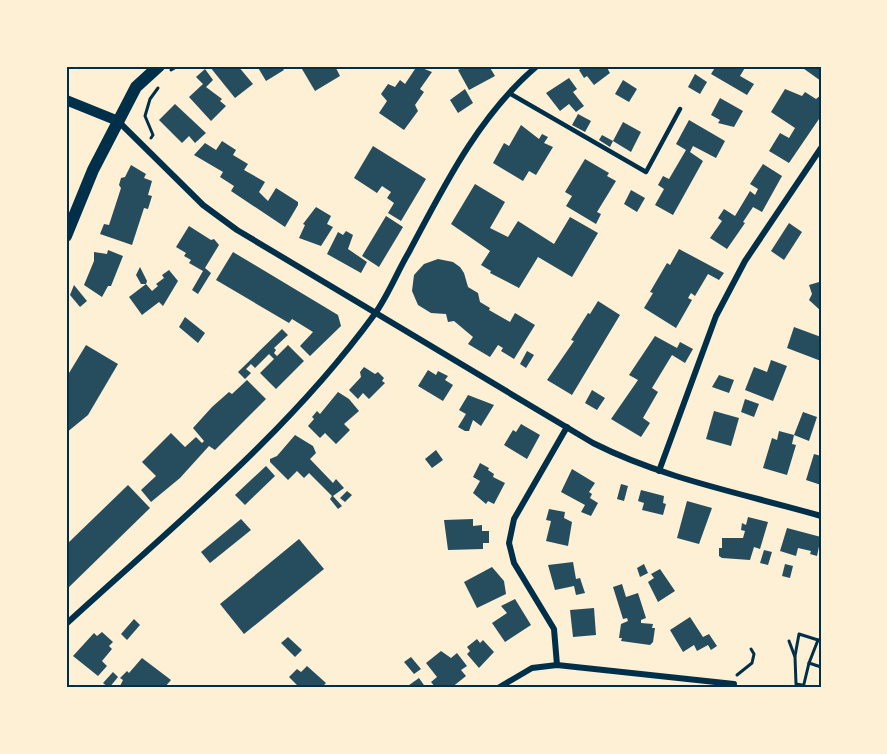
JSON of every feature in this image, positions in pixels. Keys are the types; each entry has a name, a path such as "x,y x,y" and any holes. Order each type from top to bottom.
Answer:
{"main road":[{"path":"66,236 93,170 136,87 159,66"}],"street":[{"path":"66,624 268,439 338,362 376,313 469,146 509,93 537,66"},
{"path":"66,100 118,121 203,205 237,230 626,460 821,516"},
{"path":"659,471 716,316 745,261 821,148"},
{"path":"557,665 554,629 514,563 509,543 514,519 567,427"},
{"path":"498,688 532,668 557,665 734,684"}],"lane":[{"path":"509,93 646,172 680,110"}],"path":[{"path":"171,71 178,66"},
{"path":"143,146 153,135 145,116 150,99 164,80"},
{"path":"798,634 820,641 808,663 803,687 796,684 795,657 798,634"},
{"path":"789,641 795,657"},
{"path":"734,684 738,672 752,663 754,654 751,649"},
{"path":"808,663 821,667"}],"building":[{"path":"238,66 253,84 235,98 210,67"},
{"path":"257,66 281,66 284,70 266,81"},
{"path":"305,66 335,66 340,76 315,91 302,69"},
{"path":"417,66 432,72 420,89 424,92 415,105 418,111 404,130 379,113 387,101 381,94 388,84 395,87 400,80 405,84"},
{"path":"466,66 489,66 495,76 469,90 458,70"},
{"path":"580,66 606,66 610,73 594,85 587,76 584,78 579,70 582,68"},
{"path":"716,66 720,68 721,66 746,66 740,76 754,84 747,95 711,74"},
{"path":"800,66 821,66 821,81"},
{"path":"205,69 213,80 206,87 222,99 220,101 226,106 211,121 189,97 203,84 196,77"},
{"path":"695,74 707,82 700,94 688,87"},
{"path":"569,78 577,89 573,92 584,106 576,112 569,104 560,111 546,93"},
{"path":"623,80 637,89 629,102 615,94"},
{"path":"465,89 473,103 458,113 450,100"},
{"path":"785,89 802,96 805,92 816,99 821,95 821,116 789,163 769,151 780,133 789,138 795,128 771,112"},
{"path":"720,98 743,111 734,127 718,123 720,120 711,115"},
{"path":"175,104 206,133 195,143 189,136 182,143 159,120"},
{"path":"578,114 591,121 585,132 572,125"},
{"path":"689,120 725,141 716,158 693,146 690,152 703,161 673,215 655,205 664,189 658,185 663,176 669,179 686,150 676,144"},
{"path":"623,122 641,132 631,152 613,141"},
{"path":"521,125 539,139 542,134 548,137 544,143 553,147 536,175 529,171 523,181 493,163 504,143 509,146"},
{"path":"602,135 613,141 610,147 599,140"},
{"path":"222,141 236,150 233,155 248,164 244,170 265,182 259,192 268,201 276,188 298,202 285,227 231,191 234,186 220,177 223,172 194,155 205,143 216,150"},
{"path":"373,146 426,179 401,221 388,213 394,203 387,198 391,192 382,186 377,193 354,178"},
{"path":"585,159 609,173 607,176 616,181 597,212 601,214 596,224 566,206 572,196 565,192"},
{"path":"763,164 782,176 762,212 753,207 727,249 710,238 722,221 718,218 724,209 735,216 750,191 755,195 758,189 750,184"},
{"path":"131,165 146,174 144,178 152,181 148,195 152,196 148,209 144,208 132,245 100,234 104,224 109,225 121,188 119,185 121,178 125,177"},
{"path":"475,184 505,202 490,228 508,237 518,221 554,244 570,217 598,233 572,277 538,257 519,288 490,273 491,271 481,265 490,251 451,224"},
{"path":"631,190 645,198 637,212 624,204"},
{"path":"316,207 331,216 327,224 333,227 321,246 299,238 305,225 303,224"},
{"path":"386,216 403,227 379,267 362,256"},
{"path":"789,223 802,232 784,260 771,251"},
{"path":"189,226 211,240 214,239 219,245 205,268 211,273 198,294 192,290 203,271 189,263 191,260 184,256 186,253 176,247"},
{"path":"346,231 353,235 348,249 367,262 361,273 327,254 338,232 343,235"},
{"path":"679,249 724,273 719,280 708,274 695,296 691,293 688,298 692,300 676,328 644,308 653,293 650,292 667,263 670,265"},
{"path":"108,250 123,256 111,286 108,286 102,297 84,285 94,261 94,252 107,254"},
{"path":"233,252 338,315 341,326 310,356 300,346 313,332 292,319 289,323 216,280"},
{"path":"438,259 453,262 460,267 468,287 478,293 480,302 490,308 489,310 510,322 515,313 535,325 514,359 501,351 503,348 498,345 490,357 468,344 473,337 454,321 448,322 446,314 431,313 418,305 412,291 414,275 424,264"},
{"path":"140,267 147,281 146,284 141,284 136,275"},
{"path":"169,270 178,281 163,306 159,302 142,315 129,297 146,284 152,291 158,286 156,284 164,278 162,275"},
{"path":"821,277 821,311 809,300 812,294 809,285 819,282"},
{"path":"74,285 87,301 80,307 70,295"},
{"path":"598,301 620,315 572,395 547,380 574,341 571,340 588,313 590,314"},
{"path":"185,317 205,333 198,343 179,327"},
{"path":"794,327 821,337 821,361 787,348"},
{"path":"282,329 288,335 274,348 276,350 274,353 277,356 288,345 304,361 276,389 260,373 274,359 269,354 255,368 251,364 246,369 251,373 245,379 238,372"},
{"path":"655,336 677,348 680,342 693,349 685,363 672,355 652,388 658,392 643,418 650,423 641,437 611,419 638,380 629,375"},
{"path":"86,345 118,364 88,415 66,433 66,378"},
{"path":"527,351 534,355 526,368 520,364"},
{"path":"771,360 787,366 773,401 745,390 754,367 767,372"},
{"path":"364,367 375,374 378,372 384,378 382,381 385,383 369,399 363,393 358,399 349,390 361,377 360,372"},
{"path":"428,370 436,375 438,371 448,376 445,380 453,385 443,401 418,386"},
{"path":"719,375 734,380 729,393 712,387"},
{"path":"247,380 266,399 215,450 209,446 180,478 151,502 141,490 156,476 142,462 171,433 185,447 196,437 202,443 204,441 193,428 212,407 229,392 232,394"},
{"path":"592,390 605,398 597,410 585,403"},
{"path":"338,392 349,399 359,411 344,424 350,430 336,444 325,433 320,438 308,426 317,411 320,414"},
{"path":"468,395 494,405 481,426 473,420 469,431 465,431 458,427 466,414 459,410"},
{"path":"745,399 759,404 754,417 741,412"},
{"path":"714,411 739,418 731,446 706,439"},
{"path":"803,412 817,417 809,441 794,435"},
{"path":"521,424 540,435 527,459 504,445 513,430 516,432"},
{"path":"779,431 794,435 792,444 796,445 787,475 763,468 772,438 777,440"},
{"path":"295,435 313,446 316,453 310,459 333,483 336,479 344,488 333,496 342,506 338,509 330,499 332,496 309,473 304,478 297,471 288,480 270,462 270,459 277,456"},
{"path":"436,450 443,460 432,468 425,459"},
{"path":"814,454 821,456 821,485 806,480"},
{"path":"480,463 489,468 488,470 494,474 493,477 505,483 494,504 488,501 486,504 473,493 480,481 473,477"},
{"path":"266,466 275,476 245,505 235,495"},
{"path":"572,469 595,483 589,492 592,494 590,498 598,503 591,516 581,512 585,505 561,492"},
{"path":"621,484 628,486 624,501 617,499"},
{"path":"128,485 150,508 66,590 66,545"},
{"path":"641,490 664,496 663,503 666,504 663,515 642,510 644,503 638,501"},
{"path":"347,491 352,495 345,502 340,498"},
{"path":"687,501 712,508 699,544 677,538"},
{"path":"549,509 565,512 564,518 572,522 568,546 546,541 551,521 546,520"},
{"path":"748,517 768,522 760,549 754,547 750,560 719,556 722,538 743,538 745,531 741,530 742,523 746,525"},
{"path":"241,519 251,530 210,563 201,552"},
{"path":"473,519 473,526 482,525 482,531 489,531 489,543 483,543 483,549 448,550 444,520"},
{"path":"787,528 821,537 817,556 810,554 811,551 798,548 796,556 780,551"},
{"path":"299,539 324,569 244,634 220,604"},
{"path":"764,550 772,552 768,565 760,563"},
{"path":"573,562 576,579 580,578 585,593 576,595 574,586 555,590 548,565"},
{"path":"644,564 648,573 640,577 637,568"},
{"path":"785,564 793,566 790,578 782,576"},
{"path":"492,567 504,581 506,594 477,608 464,582"},
{"path":"660,569 675,591 658,602 648,582 654,578 651,574"},
{"path":"622,584 626,597 638,593 646,618 641,620 641,623 653,624 652,628 655,628 653,642 650,645 621,641 622,638 619,638 621,624 628,621 627,618 623,619 613,587"},
{"path":"515,599 531,625 505,642 492,623 507,613 501,606"},
{"path":"594,608 596,635 573,637 570,610"},
{"path":"690,617 703,637 709,634 717,646 711,650 708,645 697,651 694,645 683,652 670,630"},
{"path":"134,619 140,625 127,640 121,634"},
{"path":"102,632 113,642 109,646 112,649 102,661 107,666 98,676 73,656 94,633 97,636"},
{"path":"288,637 302,650 295,657 281,643"},
{"path":"477,639 480,643 483,640 494,652 479,668 467,654 470,651 467,647"},
{"path":"441,651 451,658 457,653 467,666 461,670 466,676 451,688 436,688 431,682 437,677 426,663"},
{"path":"411,657 421,669 414,674 404,662"},
{"path":"142,658 171,680 164,688 119,688 123,680 120,678 127,671 129,673"},
{"path":"307,666 326,683 321,688 300,688 289,677 297,669 301,672"},
{"path":"113,672 118,677 109,688 103,683"},
{"path":"419,678 426,688 405,688"}]}
